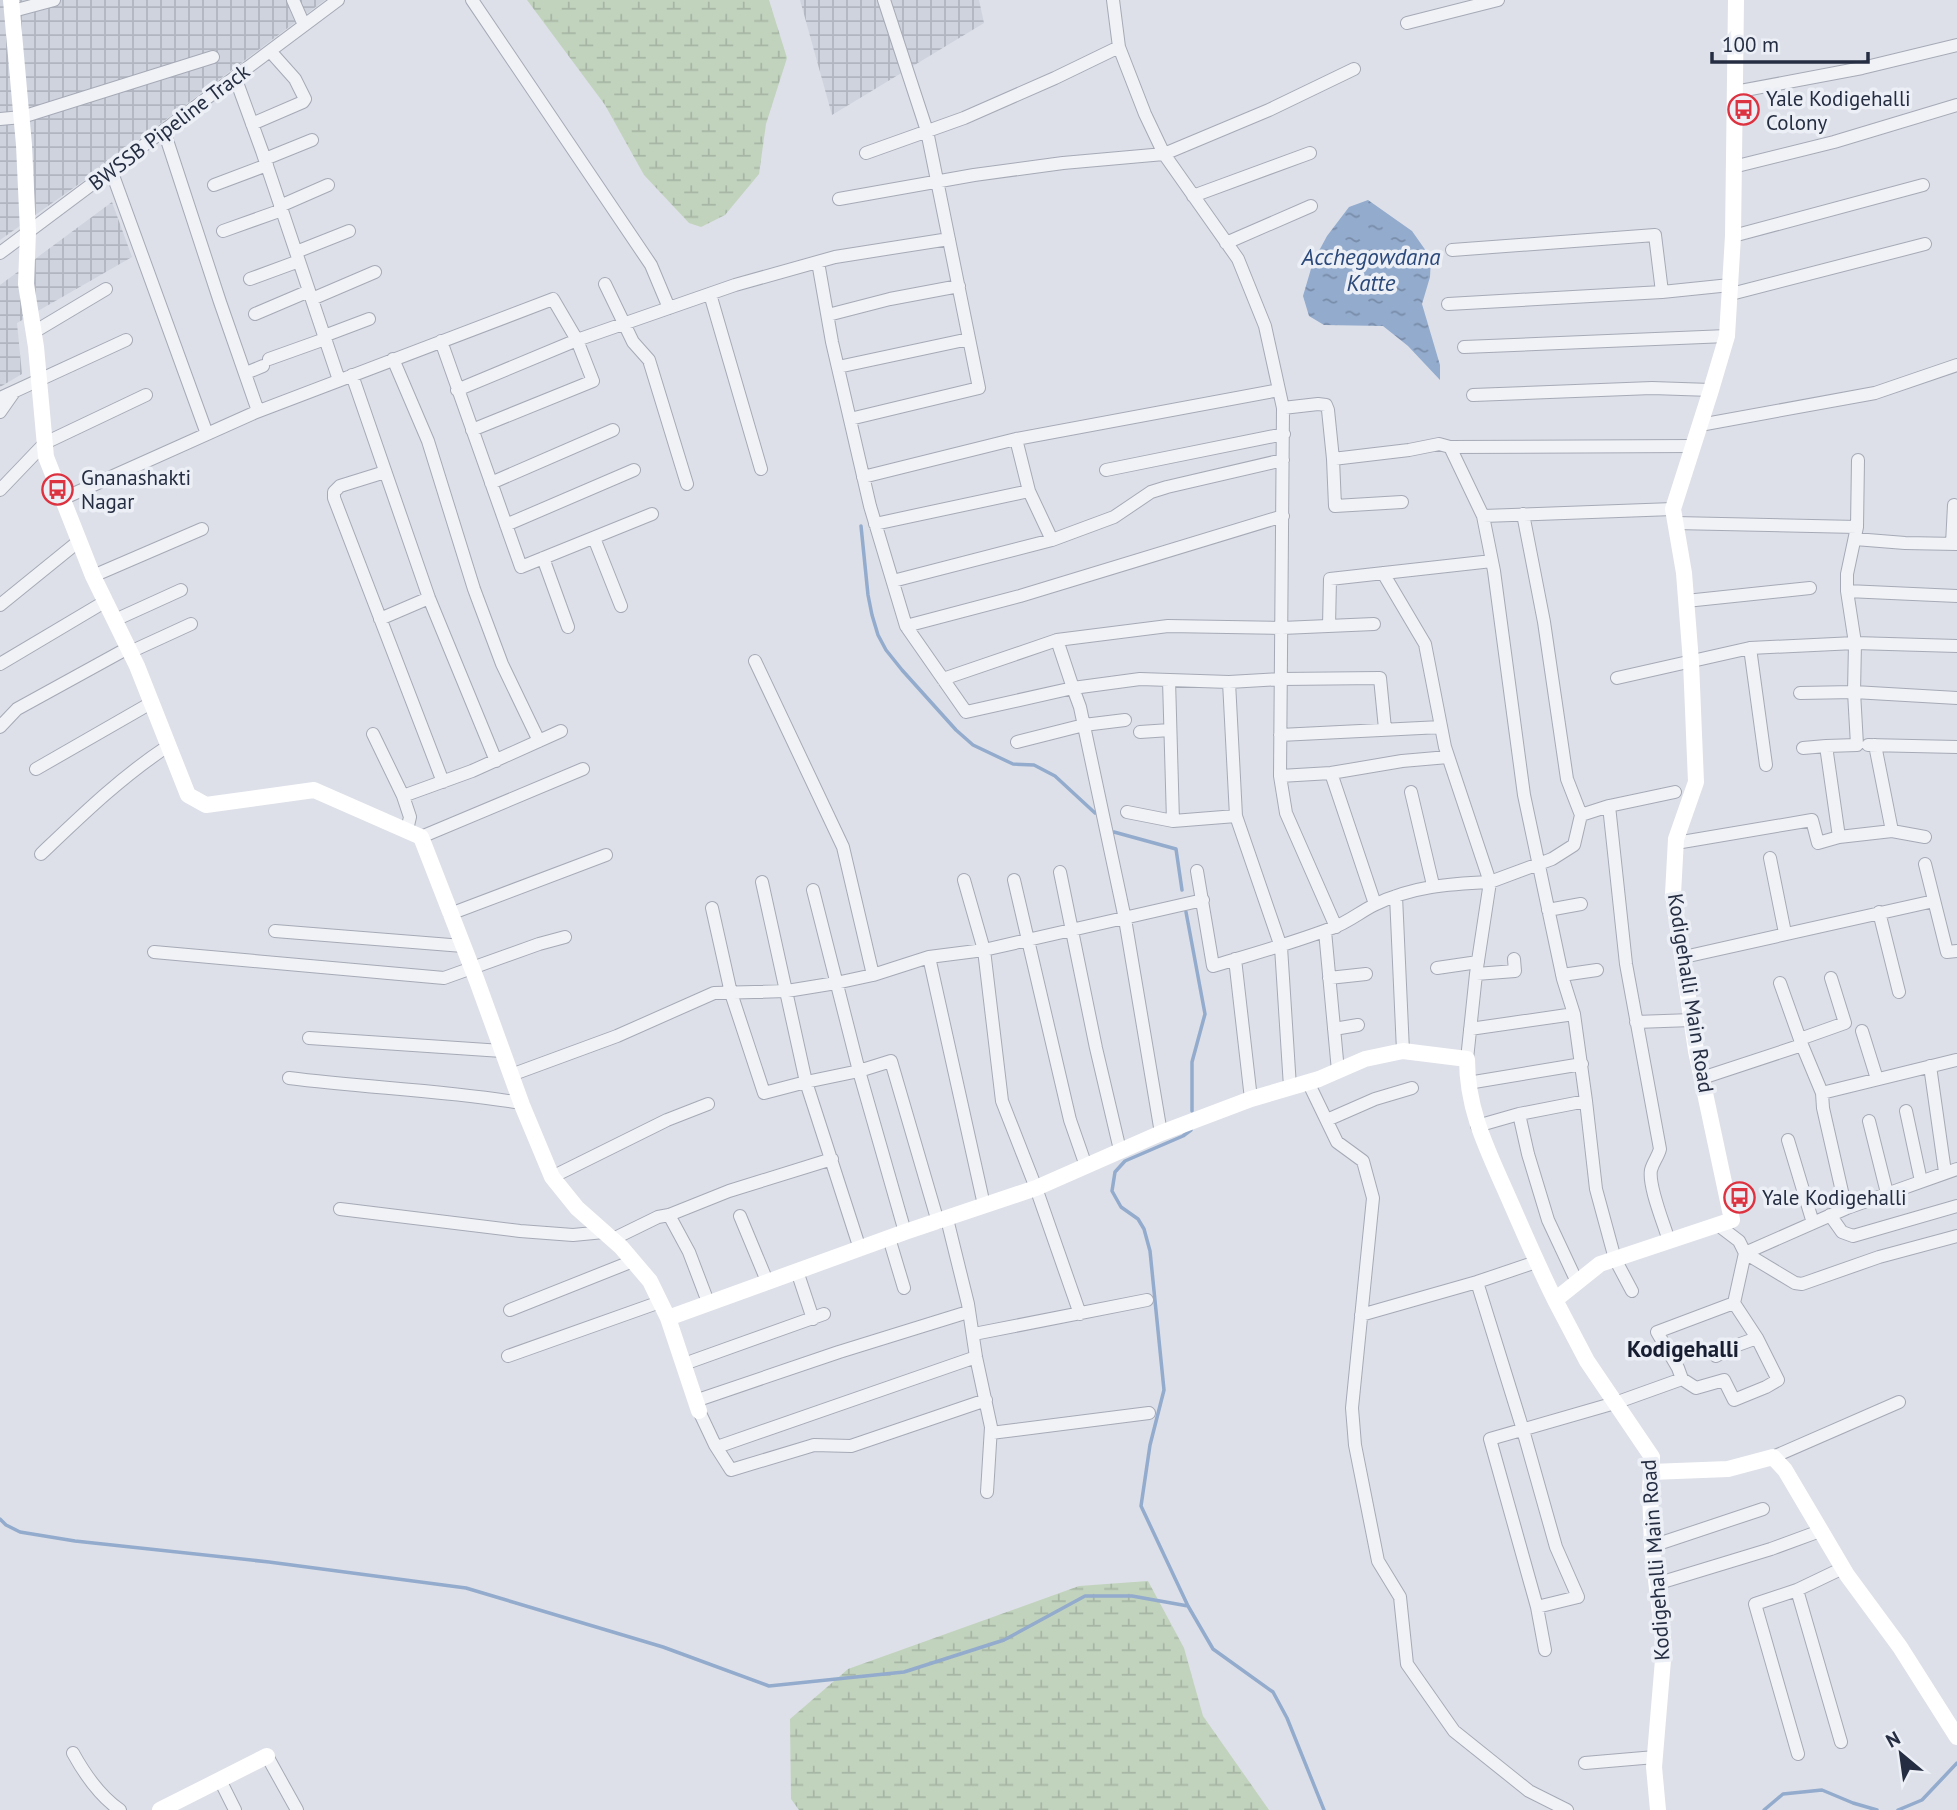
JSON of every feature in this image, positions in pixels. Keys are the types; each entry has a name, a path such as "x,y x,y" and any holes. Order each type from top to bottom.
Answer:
{"street":[{"path":"54,0 12,6 22,117 28,232 26,285 34,332 46,457 93,576 129,650 188,795 206,805 314,790 414,834 583,769"},
{"path":"293,0 304,25"},
{"name":"BWSSB Pipeline Track","path":"0,253 338,0"},
{"path":"472,0 651,265 668,308"},
{"path":"850,419 979,388 927,131 884,0"},
{"path":"1112,0 1119,47 1164,154 1238,259 1265,327 1283,408 1280,776 1286,813 1330,929 1329,978 1338,1071"},
{"path":"1407,23 1498,0"},
{"name":"Kodigehalli Main Road","path":"1718,1225 1732,1220 1702,1078 1673,894 1676,843 1696,782 1684,573 1674,516 1727,335 1733,236 1737,0"},
{"path":"1735,92 1862,68 1957,45"},
{"path":"866,153 964,118 1119,47"},
{"path":"252,124 305,99 295,79 270,51"},
{"path":"0,119 22,117 213,57"},
{"path":"839,199 1063,163 1164,154 1269,110 1354,69"},
{"path":"235,78 339,380"},
{"path":"1733,167 1834,142 1957,105"},
{"path":"164,131 258,411"},
{"path":"214,185 312,140"},
{"path":"1193,196 1310,153"},
{"path":"111,170 207,434"},
{"path":"223,232 328,185"},
{"path":"1733,236 1923,185"},
{"path":"1226,243 1311,206"},
{"path":"250,279 349,231"},
{"path":"1452,250 1655,235 1662,292"},
{"path":"457,390 577,340 735,285 835,257 949,239"},
{"path":"1448,304 1731,289 1925,244"},
{"path":"818,262 863,477 906,626 966,712 1073,688 1140,679 1229,682 1282,678 1380,678 1385,729"},
{"path":"255,314 376,272"},
{"path":"605,284 633,342 649,360 687,484"},
{"path":"828,315 890,299 959,286"},
{"path":"34,332 106,289"},
{"path":"710,293 761,469"},
{"path":"62,499 258,411 553,299 577,340 593,381 472,430"},
{"path":"246,373 369,319"},
{"path":"1464,347 1727,335"},
{"path":"838,367 969,339"},
{"path":"0,398 126,340"},
{"path":"441,341 521,567 652,514"},
{"path":"393,359 428,441 474,589 502,664 539,741"},
{"path":"1700,425 1875,393 1957,365"},
{"path":"352,375 429,598 496,761"},
{"path":"1473,395 1652,388 1711,390"},
{"path":"0,412 16,390"},
{"path":"863,477 1016,439 1279,390"},
{"path":"0,490 45,443 146,395"},
{"path":"1283,408 1326,405 1333,459 1335,506 1402,502"},
{"path":"491,483 614,430"},
{"path":"1106,470 1284,434"},
{"path":"1016,439 1029,491 1052,540"},
{"path":"1333,459 1439,444 1450,447 1693,446"},
{"path":"1450,447 1483,516 1492,561 1524,795 1562,975 1574,1014 1596,1189 1615,1259 1632,1291"},
{"path":"893,581 1052,540 1114,517 1151,492 1283,460"},
{"path":"1857,745 1855,643 1847,574 1856,533 1858,460"},
{"path":"506,525 634,470"},
{"path":"385,472 340,486 334,492 334,498 443,782"},
{"path":"875,524 1029,491"},
{"path":"1483,516 1674,516 1856,533 1905,543 1955,544 1954,505"},
{"path":"1197,872 1213,966 1281,947 1330,929 1375,904 1396,896 1433,885 1490,882 1552,859 1574,845 1581,815 1567,779 1544,622 1523,514"},
{"path":"906,626 1020,596 1283,516"},
{"path":"93,576 202,528"},
{"path":"594,538 621,606"},
{"path":"0,605 79,541"},
{"path":"543,558 568,626"},
{"path":"1329,626 1330,579 1492,561"},
{"path":"668,1318 905,1232 1036,1188 1161,1133 1251,1099 1308,1082 1365,1059 1403,1051 1466,1059 1490,882 1448,757 1425,644 1383,573"},
{"path":"1686,601 1810,588"},
{"path":"115,620 181,590"},
{"path":"1847,591 1957,596"},
{"path":"380,619 429,598"},
{"path":"0,664 106,601"},
{"path":"0,727 17,709 129,650 191,624"},
{"path":"943,679 1057,640 1168,626 1282,628 1374,624"},
{"path":"1057,640 1080,707 1125,919 1161,1133"},
{"path":"1617,678 1751,648 1855,643 1957,646"},
{"path":"1751,648 1766,765"},
{"path":"755,661 843,847 873,975"},
{"path":"1169,680 1173,821"},
{"path":"1229,682 1236,816 1281,947 1290,1087"},
{"path":"1800,693 1854,692 1957,698"},
{"path":"36,769 151,703"},
{"path":"1017,741 1084,725 1125,720"},
{"path":"1280,734 1441,727"},
{"path":"1140,732 1170,730"},
{"path":"403,796 496,761 561,731"},
{"path":"373,734 403,796 414,834 463,946 521,1103 552,1177 577,1208 634,1261 650,1281 668,1318 697,1406 731,1469 814,1445 851,1446 986,1400"},
{"path":"1803,748 1857,745 1957,747"},
{"path":"41,855 104,794 139,765 168,746"},
{"path":"1826,746 1839,838"},
{"path":"1875,746 1892,831"},
{"path":"1280,776 1331,773 1402,761 1448,757"},
{"path":"1331,773 1375,904"},
{"path":"1411,792 1433,885"},
{"path":"1581,815 1675,792"},
{"path":"1609,806 1626,964 1660,1149 1651,1169 1651,1180 1669,1241"},
{"path":"1127,812 1173,821 1236,816"},
{"path":"1676,843 1812,820 1818,843 1892,831 1925,837"},
{"path":"450,914 606,855"},
{"path":"1770,858 1785,933"},
{"path":"1925,864 1947,952 1957,951"},
{"path":"1060,872 1120,1150"},
{"path":"964,880 984,950 1002,1101 1080,1314"},
{"path":"1014,880 1070,1120 1086,1166"},
{"path":"762,882 806,1082 860,1249"},
{"path":"813,890 859,1071 905,1232"},
{"path":"1396,896 1403,1051"},
{"path":"511,1075 617,1036 714,993 787,991 836,983 873,975 929,957 984,950 1203,900"},
{"path":"1684,957 1934,901"},
{"path":"1548,910 1581,904"},
{"path":"712,908 732,993 764,1093 859,1071 891,1060 968,1304 992,1433 987,1492"},
{"path":"1879,912 1899,992"},
{"path":"275,932 463,946"},
{"path":"154,953 444,978 565,937"},
{"path":"929,957 984,1205"},
{"path":"1236,959 1251,1099"},
{"path":"1437,968 1515,971 1514,959"},
{"path":"1562,975 1597,970"},
{"path":"1329,978 1366,974"},
{"path":"1702,1078 1845,1023 1831,978"},
{"path":"1780,983 1822,1093 1823,1108 1847,1208"},
{"path":"1470,1029 1574,1014"},
{"path":"1636,1022 1692,1020"},
{"path":"1334,1029 1358,1025"},
{"path":"1862,1031 1877,1079"},
{"path":"309,1038 502,1051"},
{"name":"Kodigehalli Main Road","path":"1466,1059 1477,1126 1536,1262 1587,1361 1652,1457 1652,1546 1664,1648 1654,1767 1658,1810"},
{"path":"1822,1093 1956,1060"},
{"path":"1468,1083 1582,1064"},
{"path":"1745,1253 1847,1208 1951,1171 1930,1066"},
{"path":"289,1078 342,1085 475,1095 521,1103"},
{"path":"1308,1082 1337,1142 1363,1161 1373,1198 1352,1408 1354,1445 1378,1561 1400,1598 1407,1664 1454,1731 1529,1791 1567,1810"},
{"path":"1327,1120 1375,1099 1412,1088"},
{"path":"1477,1126 1519,1114 1587,1101"},
{"path":"552,1177 667,1120 708,1104"},
{"path":"1906,1111 1921,1181"},
{"path":"1519,1114 1548,1220 1577,1282"},
{"path":"1870,1121 1887,1193"},
{"path":"1788,1140 1813,1223"},
{"path":"340,1209 520,1231 608,1236 729,1191 832,1158"},
{"path":"1830,1215 1842,1232 1853,1236 1957,1206"},
{"path":"669,1215 689,1252 708,1303"},
{"path":"740,1216 767,1281"},
{"path":"1555,1300 1600,1264 1718,1225 1739,1241 1745,1253 1795,1283 1802,1284 1879,1257 1957,1236"},
{"path":"889,1238 904,1288"},
{"path":"1734,1303 1657,1332 1682,1379 1696,1388 1724,1380 1734,1400 1778,1380 1757,1338 1734,1303 1745,1253"},
{"path":"510,1310 634,1261"},
{"path":"1361,1315 1536,1262"},
{"path":"684,1364 818,1317 797,1271"},
{"path":"1476,1282 1523,1430 1556,1547 1577,1597 1537,1607"},
{"path":"974,1334 1147,1300"},
{"path":"508,1356 660,1302"},
{"path":"697,1406 839,1352 968,1312"},
{"path":"1716,1356 1757,1338"},
{"path":"717,1447 976,1357"},
{"path":"1545,1650 1537,1607 1490,1439 1615,1403 1682,1379"},
{"path":"1651,1472 1728,1469 1773,1457 1899,1402"},
{"path":"992,1433 1149,1413"},
{"path":"1773,1457 1785,1470 1843,1568 1900,1647 1957,1737"},
{"path":"1652,1546 1763,1509"},
{"path":"1656,1584 1820,1531"},
{"path":"1798,1754 1755,1604 1797,1590 1843,1568"},
{"path":"1797,1590 1841,1742"},
{"path":"73,1753 110,1803 120,1810"},
{"path":"160,1810 178,1806 267,1756 297,1810"},
{"path":"1585,1763 1655,1757"},
{"path":"220,1780 236,1810"}],"shaded area":[{"path":"0,0 325,0 96,172 0,240"},
{"path":"800,0 979,0 984,23 832,115"},
{"path":"112,202 132,257 17,323 22,374 0,387 0,285"}],"green space":[{"path":"527,0 769,0 787,58 766,124 759,174 725,215 701,227 689,223 644,175 605,105"},
{"path":"1148,1581 1184,1648 1203,1716 1269,1810 799,1810 791,1799 790,1719 848,1669 1079,1586"}],"water":[{"name":"Acchegowdana Katte","path":"1368,200 1412,231 1431,258 1430,277 1422,304 1440,365 1440,380 1408,346 1383,326 1324,325 1309,316 1303,296 1313,262 1327,236 1349,207"}],"waterway":[{"path":"861,526 872,615 886,650 902,670 973,745 1013,764 1034,765 1055,776 1095,813"},
{"path":"1114,832 1176,849 1182,890"},
{"path":"1186,912 1205,1014 1192,1062 1192,1111"},
{"path":"1191,1130 1125,1161 1115,1172 1112,1191 1121,1207 1138,1219 1144,1229 1150,1251 1164,1390 1150,1445 1141,1506 1188,1606 1213,1649 1273,1692 1287,1718 1324,1810"},
{"path":"0,1519 20,1532 75,1541 269,1562 466,1588 663,1647 769,1686 904,1672 1004,1640 1085,1596 1132,1596 1188,1606"},
{"path":"1898,1810 1922,1800 1957,1763"},
{"path":"1764,1810 1783,1794 1822,1790 1877,1810"}],"place":[{"name":"Yale Kodigehalli Colony","path":"1743,110"},
{"name":"Gnanashakti Nagar","path":"58,489"},
{"name":"Yale Kodigehalli","path":"1739,1197"}],"district":[{"name":"Kodigehalli","path":"1683,1348"}]}
